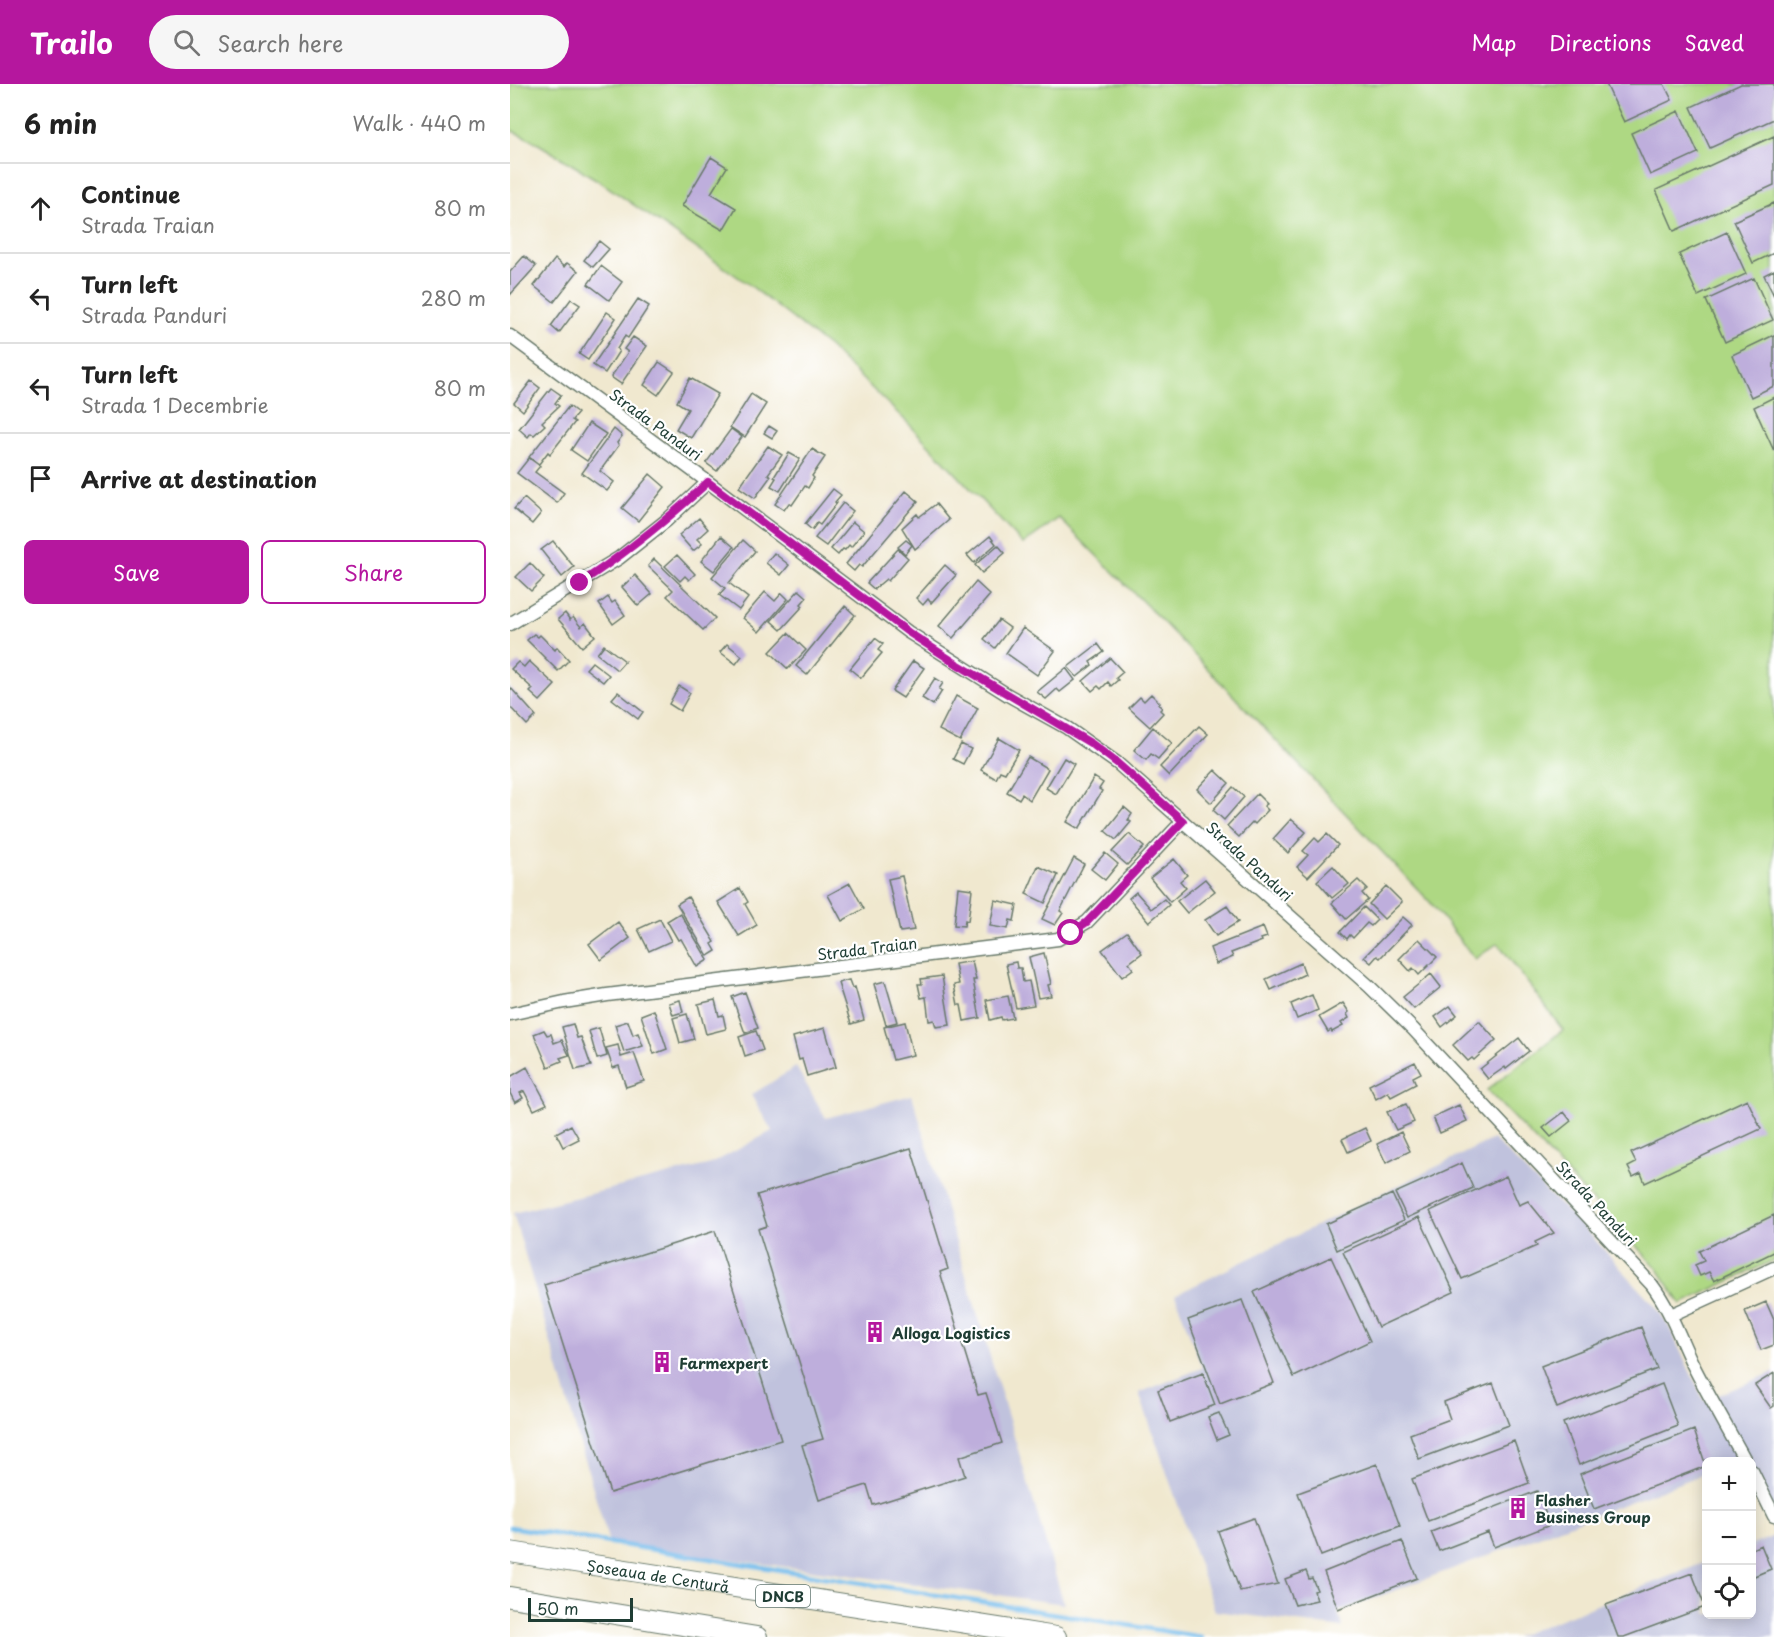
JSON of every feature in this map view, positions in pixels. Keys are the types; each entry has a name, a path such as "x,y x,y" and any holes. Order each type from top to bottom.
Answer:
{"main road":[{"name":"Șoseaua de Centură","path":"510,1552 1056,1637"},
{"path":"510,1597 757,1637"}],"street":[{"name":"Strada Panduri","path":"510,336 908,632 1092,744 1117,763 1369,986 1413,1029 1652,1285 1671,1315 1710,1399 1744,1457"},
{"path":"510,624 619,558 667,520 708,482"},
{"name":"Strada Traian","path":"510,1014 607,995 1058,939 1087,922 1183,821"},
{"path":"1671,1315 1774,1268"},
{"path":"1756,1479 1774,1516"}],"shaded area":[{"path":"796,1067 826,1118 912,1095 1064,1604 609,1543 513,1213 711,1164 772,1131 751,1095"},
{"path":"1493,1139 1587,1231 1656,1307 1669,1327 1704,1401 1774,1372 1774,1533 1756,1495 1756,1457 1702,1457 1702,1475 1338,1612 1343,1628 1215,1611 1139,1393 1202,1368 1175,1295"},
{"path":"1774,1536 1774,1637 1515,1637 1702,1564 1702,1619 1756,1619 1756,1543"}],"green space":[{"path":"510,84 1774,84 1774,1260 1681,1304 1658,1269 1487,1090 1563,1030 1498,943 1475,959 1430,902 1161,620 1059,518 1023,544 907,422 829,347 751,286 599,181 532,140 510,130"}],"building":[{"path":"1606,84 1664,84 1672,100 1624,122"},
{"path":"1741,84 1774,84 1774,119 1710,148 1691,107"},
{"path":"1679,111 1698,153 1650,175 1631,133"},
{"path":"1774,136 1774,185 1674,231 1656,190"},
{"path":"711,157 727,167 711,193 736,208 723,230 682,206"},
{"path":"1774,203 1774,253 1753,263 1734,221"},
{"path":"1727,232 1746,274 1698,296 1679,254"},
{"path":"599,241 609,249 593,267 584,260"},
{"path":"524,256 536,266 510,295 510,272"},
{"path":"555,259 564,267 567,263 578,271 554,302 534,286"},
{"path":"601,266 622,282 609,300 588,284"},
{"path":"1774,270 1774,296 1764,275"},
{"path":"1754,278 1773,320 1725,342 1706,300"},
{"path":"571,299 580,305 559,333 551,326"},
{"path":"638,299 649,306 628,338 625,336 617,349 619,351 605,373 593,365"},
{"path":"607,312 616,318 588,360 579,354"},
{"path":"1774,335 1774,386 1751,397 1732,355"},
{"path":"633,337 647,346 621,384 611,377 628,352 624,349"},
{"path":"659,362 674,372 658,395 644,385"},
{"path":"690,378 718,394 691,438 676,429 688,409 677,402"},
{"path":"531,381 540,388 523,411 514,403"},
{"path":"551,388 561,395 555,403 559,406 542,422 545,425 534,435 531,433 528,437 519,429"},
{"path":"751,394 766,404 745,437 730,427"},
{"path":"1774,397 1774,451 1754,407"},
{"path":"569,406 578,413 572,420 575,422 550,454 548,452 539,464 529,457"},
{"path":"589,423 606,434 587,461 571,450"},
{"path":"769,426 777,431 772,438 764,433"},
{"path":"614,429 622,436 617,443 619,445 600,471 614,482 607,491 582,473"},
{"path":"731,429 742,437 717,471 706,463"},
{"path":"768,446 782,455 768,474 771,476 755,498 739,487"},
{"path":"812,449 825,457 812,476 814,478 808,488 805,486 792,505 789,503 784,510 775,504"},
{"path":"789,453 800,459 780,491 771,486"},
{"path":"529,458 540,466 535,472 564,493 557,503 517,473"},
{"path":"650,474 665,487 638,521 622,508"},
{"path":"833,489 841,495 835,502 837,503 820,525 817,523 812,530 805,524"},
{"path":"906,491 918,501 862,567 859,565 854,571 846,564"},
{"path":"524,498 541,513 532,524 514,509"},
{"path":"843,503 853,511 826,546 815,538"},
{"path":"936,504 949,520 915,549 902,528 917,514 919,517"},
{"path":"699,518 708,529 697,539 702,544 693,551 679,535"},
{"path":"853,522 864,531 851,547 849,545 838,555 831,549"},
{"path":"721,536 734,547 714,571 701,561"},
{"path":"990,536 996,544 974,563 967,555"},
{"path":"743,540 755,551 729,583 748,598 739,610 719,595 725,588 712,577"},
{"path":"906,540 912,545 905,554 898,547"},
{"path":"553,541 574,567 562,577 541,550"},
{"path":"998,545 1005,553 982,573 975,565"},
{"path":"898,549 908,558 888,581 886,579 874,589 867,583"},
{"path":"774,553 789,565 781,575 766,563"},
{"path":"677,555 695,574 689,580 685,576 680,581 665,566"},
{"path":"654,559 715,618 703,630 667,596 673,590 648,566"},
{"path":"530,563 544,578 531,591 516,577"},
{"path":"945,565 956,575 931,603 928,599 923,605 916,598"},
{"path":"635,575 652,594 638,606 622,587"},
{"path":"976,582 990,595 953,638 939,626"},
{"path":"799,590 807,597 801,604 803,606 781,630 771,621"},
{"path":"765,592 775,601 782,593 788,599 759,632 743,618"},
{"path":"608,597 612,603 615,601 625,615 613,624 599,604"},
{"path":"845,606 855,615 807,675 796,666"},
{"path":"565,613 570,620 573,617 581,627 585,623 595,636 582,647 558,619"},
{"path":"999,620 1010,628 995,648 984,639"},
{"path":"1023,628 1055,651 1037,675 1006,653"},
{"path":"788,633 806,650 788,669 770,652"},
{"path":"534,634 538,637 540,635 555,650 557,647 569,660 558,671 527,640"},
{"path":"875,638 883,644 878,650 882,653 861,678 850,669"},
{"path":"727,644 742,656 736,664 720,652"},
{"path":"1098,644 1104,652 1090,662 1092,665 1077,677 1068,667"},
{"path":"604,645 625,661 617,670 597,654"},
{"path":"1110,658 1123,672 1111,686 1108,682 1101,689 1098,686 1092,691 1083,681"},
{"path":"529,661 555,685 540,701 530,692 533,689 511,669 518,662 524,667"},
{"path":"913,661 924,668 903,698 892,691"},
{"path":"592,662 609,675 603,682 586,669"},
{"path":"1066,668 1075,680 1060,692 1057,689 1046,699 1037,692"},
{"path":"935,678 943,683 939,689 942,691 933,705 922,698"},
{"path":"679,686 690,693 680,711 669,704"},
{"path":"510,687 536,716 527,725 510,707"},
{"path":"618,692 643,712 638,719 612,699"},
{"path":"1151,694 1160,703 1158,704 1163,713 1150,727 1129,708 1140,697 1144,701"},
{"path":"956,696 978,708 960,741 939,730"},
{"path":"1199,726 1208,734 1169,776 1160,767"},
{"path":"1153,727 1172,743 1158,759 1151,754 1146,760 1134,750"},
{"path":"999,738 1019,750 1005,773 1000,771 996,779 981,770"},
{"path":"961,744 971,749 963,764 953,759"},
{"path":"1028,757 1048,769 1030,800 1022,794 1019,799 1007,792"},
{"path":"1064,758 1074,764 1056,794 1046,788"},
{"path":"1215,770 1229,783 1211,803 1197,789"},
{"path":"1094,777 1103,783 1099,789 1102,791 1079,829 1067,822"},
{"path":"1233,787 1244,797 1224,820 1213,810"},
{"path":"1257,794 1267,804 1264,806 1268,810 1239,837 1227,826"},
{"path":"1124,807 1132,814 1128,820 1131,822 1116,840 1105,831"},
{"path":"1291,819 1306,832 1288,853 1273,839"},
{"path":"1129,834 1144,847 1127,865 1112,852"},
{"path":"1327,834 1338,845 1308,877 1297,867 1308,855 1303,851 1315,838 1319,842"},
{"path":"1105,853 1118,864 1105,880 1091,869"},
{"path":"1074,858 1084,864 1060,911 1063,913 1055,925 1042,919"},
{"path":"1174,859 1187,875 1180,881 1186,888 1170,902 1150,878"},
{"path":"1038,866 1058,875 1045,903 1026,894"},
{"path":"1333,866 1349,884 1332,898 1317,881"},
{"path":"902,876 914,930 900,932 888,879"},
{"path":"1205,879 1215,891 1187,913 1177,901"},
{"path":"1358,880 1367,889 1362,893 1368,900 1346,919 1332,903"},
{"path":"850,883 864,909 842,921 828,895"},
{"path":"1386,886 1402,902 1384,919 1369,904"},
{"path":"958,887 972,889 968,921 965,920 964,926 954,925"},
{"path":"740,888 748,902 745,904 757,925 739,936 718,902"},
{"path":"1136,892 1151,909 1164,899 1169,905 1149,922 1129,898"},
{"path":"688,897 715,942 712,944 716,951 708,956 677,904"},
{"path":"995,900 1017,905 1014,921 1010,920 1008,929 990,926"},
{"path":"1227,906 1238,922 1216,936 1205,920"},
{"path":"1364,907 1377,920 1371,926 1367,923 1353,938 1350,935 1347,939 1340,932"},
{"path":"680,913 708,960 697,967 681,939 678,940 667,921"},
{"path":"1403,917 1412,925 1380,958 1377,956 1371,963 1364,957"},
{"path":"660,919 671,941 649,951 638,929"},
{"path":"618,922 630,938 601,960 589,944"},
{"path":"1263,927 1267,937 1261,939 1262,941 1231,953 1233,957 1216,964 1210,948"},
{"path":"1127,932 1142,953 1129,963 1133,969 1122,977 1102,950"},
{"path":"1419,939 1437,957 1419,975 1413,968 1410,971 1399,959"},
{"path":"1044,953 1051,984 1048,985 1051,996 1038,998 1029,957"},
{"path":"972,961 980,1018 964,1021 954,985 959,984 955,964"},
{"path":"1016,962 1017,968 1021,968 1023,982 1029,981 1034,1005 1016,1008 1006,964"},
{"path":"1301,963 1305,974 1271,990 1266,979"},
{"path":"1431,974 1441,987 1414,1009 1403,997"},
{"path":"942,976 950,1025 936,1027 934,1020 929,1021 926,997 921,998 918,984 922,984 921,979"},
{"path":"849,980 852,988 855,987 864,1020 851,1024 838,983"},
{"path":"885,981 897,1022 886,1025 874,984"},
{"path":"745,992 758,1028 745,1033 732,997"},
{"path":"1312,995 1318,1010 1297,1019 1291,1004"},
{"path":"1008,996 1013,1018 1002,1020 1001,1017 990,1020 986,1000"},
{"path":"680,1000 683,1012 673,1015 669,1003"},
{"path":"715,1000 719,1016 723,1015 726,1029 706,1034 698,1004"},
{"path":"1343,1003 1349,1012 1347,1014 1349,1018 1341,1023 1343,1026 1328,1032 1319,1017"},
{"path":"1450,1006 1457,1015 1442,1027 1435,1017"},
{"path":"654,1010 667,1049 654,1054 641,1015"},
{"path":"687,1014 694,1039 680,1043 673,1018"},
{"path":"628,1021 633,1035 638,1033 643,1046 624,1052 615,1025"},
{"path":"1479,1021 1496,1040 1474,1060 1472,1058 1468,1061 1453,1045"},
{"path":"905,1022 913,1055 893,1060 884,1027"},
{"path":"573,1024 577,1038 581,1037 591,1066 575,1070 562,1027"},
{"path":"599,1028 607,1056 597,1059 589,1031"},
{"path":"825,1028 836,1067 807,1076 802,1059 799,1060 793,1037"},
{"path":"544,1030 547,1035 551,1034 554,1043 562,1040 569,1055 560,1058 562,1061 548,1067 534,1034"},
{"path":"756,1031 763,1050 745,1056 739,1037"},
{"path":"1519,1038 1529,1051 1506,1069 1505,1067 1488,1079 1480,1069"},
{"path":"618,1045 621,1057 634,1053 644,1081 626,1087 619,1066 613,1068 606,1048"},
{"path":"1415,1062 1421,1073 1413,1077 1416,1084 1391,1097 1388,1092 1376,1099 1369,1085"},
{"path":"527,1067 547,1104 534,1110 524,1091 520,1093 523,1098 515,1103 510,1093 510,1077"},
{"path":"1747,1099 1761,1129 1645,1183 1641,1173 1633,1177 1628,1167 1636,1163 1631,1153"},
{"path":"1406,1104 1414,1122 1396,1130 1387,1112"},
{"path":"1459,1105 1467,1121 1440,1133 1433,1117"},
{"path":"1564,1112 1571,1121 1551,1137 1543,1128"},
{"path":"571,1125 579,1139 563,1147 556,1133"},
{"path":"1365,1128 1371,1141 1348,1152 1342,1139"},
{"path":"1401,1132 1410,1151 1386,1163 1377,1144"},
{"name":"Alloga Logistics","path":"911,1148 948,1269 940,1272 978,1395 986,1393 1002,1443 959,1457 965,1476 873,1505 867,1485 819,1500 802,1445 823,1439 758,1229 767,1226 757,1195"},
{"path":"1462,1163 1473,1188 1407,1218 1395,1193"},
{"path":"1506,1176 1519,1205 1528,1201 1554,1233 1535,1242 1537,1246 1462,1279 1430,1211"},
{"path":"1392,1194 1404,1220 1337,1250 1326,1224"},
{"path":"1774,1215 1774,1252 1714,1281 1709,1272 1700,1276 1695,1265 1704,1261 1699,1251"},
{"path":"1419,1217 1454,1292 1378,1327 1343,1252"},
{"name":"Farmexpert","path":"715,1231 781,1440 610,1493 544,1285"},
{"path":"1331,1257 1370,1341 1294,1377 1254,1292"},
{"path":"1242,1300 1274,1383 1220,1404 1188,1320"},
{"path":"1766,1302 1774,1320 1774,1345 1761,1350 1745,1311"},
{"path":"1641,1327 1657,1369 1557,1408 1541,1366"},
{"path":"1203,1373 1215,1405 1170,1422 1158,1390"},
{"path":"1774,1373 1774,1406 1771,1408 1755,1385"},
{"path":"1493,1383 1509,1425 1419,1459 1410,1434 1450,1419 1444,1402"},
{"path":"1662,1384 1678,1426 1579,1465 1563,1423"},
{"path":"1219,1413 1229,1435 1217,1440 1208,1417"},
{"path":"1694,1430 1703,1457 1702,1468 1594,1509 1580,1474"},
{"path":"1514,1441 1529,1483 1428,1521 1412,1479"},
{"path":"1377,1464 1400,1526 1321,1556 1298,1493"},
{"name":"Flasher Business Group","path":"1537,1491 1550,1525 1494,1547 1488,1532 1439,1551 1431,1532"},
{"path":"1254,1518 1278,1584 1240,1591 1218,1531"},
{"path":"1402,1541 1417,1578 1338,1609 1324,1572"},
{"path":"1761,1545 1771,1569 1756,1575 1756,1565 1756,1547"},
{"path":"1306,1571 1317,1590 1314,1591 1317,1600 1295,1605 1285,1579"},
{"path":"1692,1573 1702,1599 1702,1608 1624,1637 1618,1637 1606,1605"}],"waterway":[{"path":"510,1527 1201,1637"}],"place":[{"name":"Alloga Logistics","path":"875,1332"},
{"name":"Farmexpert","path":"662,1362"},
{"name":"Flasher Business Group","path":"1518,1508"}],"route":[{"path":"580,583 619,558 667,520 708,482 908,632 957,664 1092,744 1183,821 1087,922 1071,933"}]}
